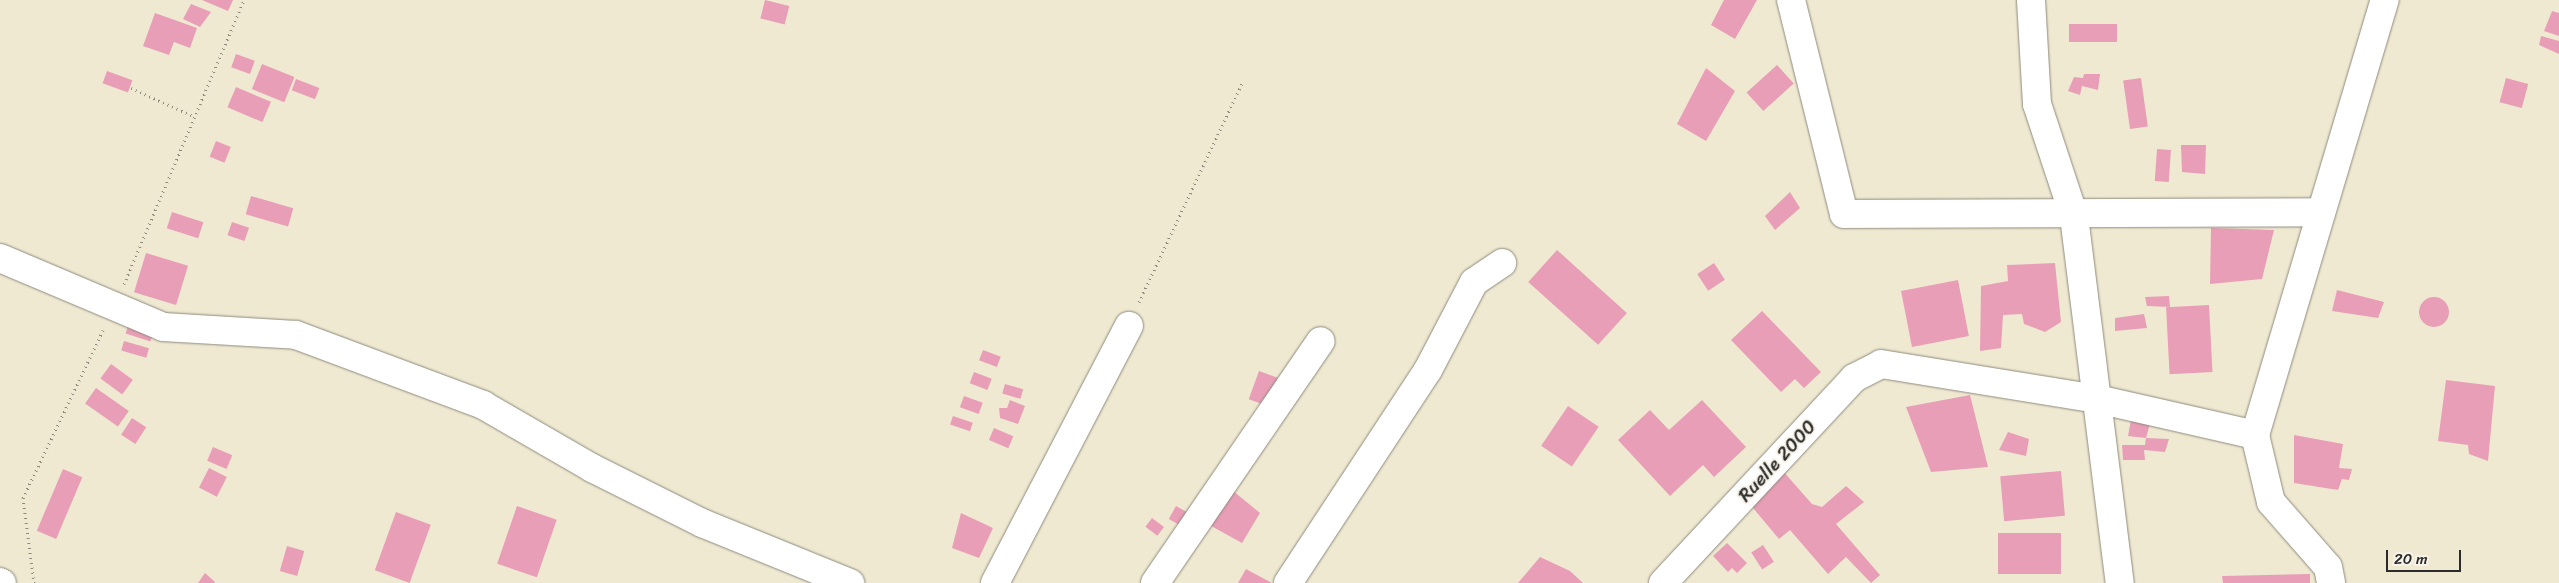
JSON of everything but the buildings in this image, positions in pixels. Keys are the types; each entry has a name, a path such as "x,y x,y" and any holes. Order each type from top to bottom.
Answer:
{"street":[{"path":"1790,0 1844,214 2074,216 2321,212"},
{"path":"2031,0 2037,104 2074,216 2120,583"},
{"path":"2330,583 2328,567 2272,502 2254,435 2385,0"},
{"path":"0,258 163,327 296,335 483,405 592,468 702,523 850,583"},
{"path":"1288,583 1428,370 1474,282 1502,263"},
{"path":"995,583 1129,326"},
{"path":"1155,583 1321,341"},
{"name":"Ruelle 2000","path":"1664,583 1854,378 1871,366 1904,365 2097,400 2254,435"}],"path":[{"path":"1129,326 1242,83"},
{"path":"131,88 193,116"}]}
